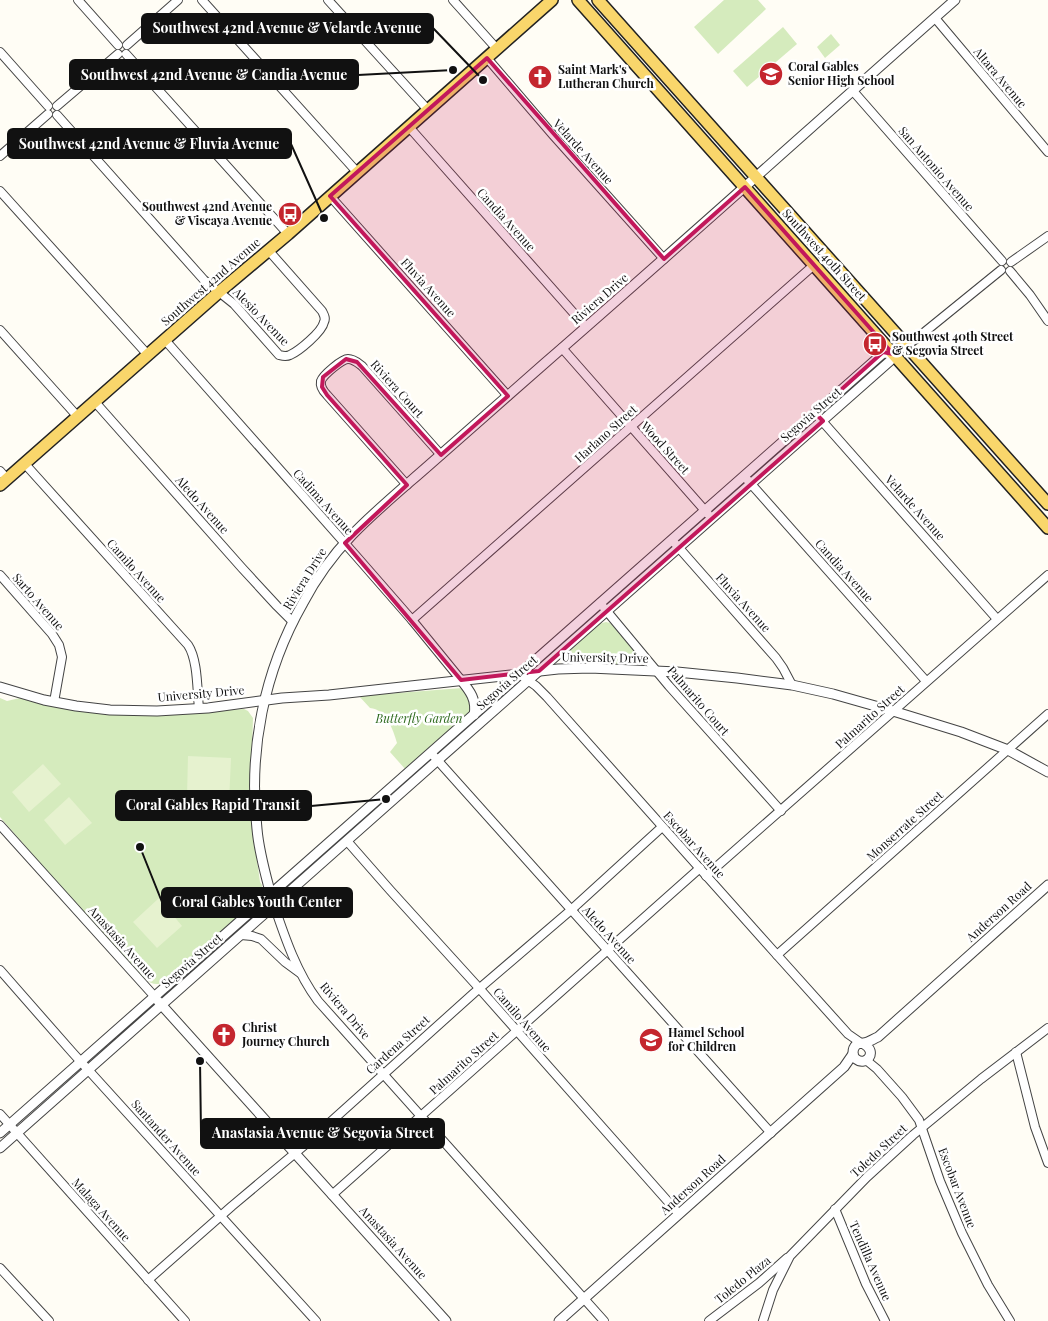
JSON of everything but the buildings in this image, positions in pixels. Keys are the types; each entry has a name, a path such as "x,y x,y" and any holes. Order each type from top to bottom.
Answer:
{"main road":[{"name":"Southwest 42nd Avenue","path":"2,478 25,464 552,0"},
{"name":"Southwest 40th Street","path":"578,0 1048,528"},
{"name":"Southwest 40th Street","path":"598,0 1048,504"}],"street":[{"path":"78,0 121,48 128,49 126,54 288,234"},
{"path":"0,156 54,104 57,106 178,0"},
{"path":"202,0 357,172"},
{"path":"328,0 428,110"},
{"path":"453,0 497,49"},
{"name":"Riviera Drive","path":"604,1321 318,1001 301,974 274,905 258,841 255,792 257,744 264,700 276,661 302,605 335,554 354,533 955,0"},
{"name":"Altara Avenue","path":"934,18 1048,152"},
{"path":"0,52 53,117 59,112 57,106"},
{"name":"Velarde Avenue","path":"487,58 664,259"},
{"name":"San Antonio Avenue","path":"853,91 1002,261"},
{"name":"Alesio Avenue","path":"57,115 204,280 234,304 279,355 287,356 296,352 311,339 322,328 325,320 322,312 269,251"},
{"name":"Candia Avenue","path":"409,127 586,328"},
{"path":"0,191 148,356"},
{"name":"Fluvia Avenue","path":"330,196 508,396"},
{"path":"1011,262 1048,236"},
{"path":"1010,271 1005,272 1001,270 1000,264 1006,260 1011,262"},
{"path":"1010,271 1012,267 1011,262"},
{"name":"Harlano Street","path":"412,620 814,264"},
{"name":"Segovia Street","path":"0,1148 823,421 890,361 893,354 907,346 1001,270"},
{"path":"1010,271 1048,321"},
{"path":"0,330 78,417"},
{"name":"Cadima Avenue","path":"164,340 345,543 461,680"},
{"name":"Wood Street","path":"562,348 712,518"},
{"name":"Segovia Street","path":"0,1133 883,352 893,354"},
{"name":"Riviera Court","path":"406,485 322,389 323,377 337,364 349,359 362,366 441,454"},
{"name":"Aledo Avenue","path":"95,402 242,568 293,622"},
{"name":"Velarde Avenue","path":"815,413 998,619"},
{"name":"Camilo Avenue","path":"25,464 188,645 194,661 199,708"},
{"name":"Candia Avenue","path":"744,476 926,681"},
{"name":"Fluvia Avenue","path":"672,540 776,658 784,668 792,684"},
{"name":"Sarto Avenue","path":"0,575 52,634 58,645 62,657 54,702"},
{"name":"Palmarito Street","path":"706,876 1048,575"},
{"name":"Palmarito Court","path":"600,603 657,672 780,811"},
{"name":"University Drive","path":"0,687 54,702 83,707 156,711 329,695 558,669 590,668 705,674 792,684 893,711 961,732 1008,750 1048,772"},
{"name":"Escobar Avenue","path":"519,674 547,697 849,1035 912,1110 922,1127 940,1181 962,1233 988,1285 1010,1321"},
{"path":"461,680 474,699 474,715"},
{"name":"Monserrate Street","path":"776,955 1048,714"},
{"name":"Aledo Avenue","path":"431,753 770,1133"},
{"name":"Anastasia Avenue","path":"0,825 446,1321"},
{"name":"Cardena Street","path":"148,1280 295,1153 479,988 571,910 662,827"},
{"name":"Camilo Avenue","path":"347,841 679,1214"},
{"name":"Palmarito Street","path":"332,1194 700,868"},
{"name":"Anderson Road","path":"559,1321 1048,885"},
{"path":"241,935 261,939 285,962 301,974"},
{"name":"Santander Avenue","path":"0,970 316,1321"},
{"name":"Toledo Street","path":"764,1321 773,1290 790,1256 879,1166 922,1127 1048,1028"},
{"path":"1016,1052 1036,1127 1048,1163"},
{"name":"Malaga Avenue","path":"0,1114 186,1321"},
{"name":"Tendilla Avenue","path":"836,1209 866,1284 885,1321"},
{"name":"Toledo Plaza","path":"709,1321 759,1283 790,1256"},
{"path":"0,1268 49,1321"}],"highlighted area":[{"path":"487,58 664,259 745,187 893,354 883,352 815,413 823,421 539,671 461,680 345,543 407,485 327,395 322,387 323,377 346,359 357,362 441,455 508,396 330,196"}],"green space":[{"path":"724,0 758,0 766,9 718,54 694,27"},
{"path":"783,27 797,44 747,87 733,71"},
{"path":"831,34 840,45 825,58 817,47"},
{"path":"606,622 613,626 638,655 638,662 633,664 563,663 565,653 599,624"},
{"name":"Butterfly Garden","path":"462,688 470,699 469,713 406,770 390,752 397,743 385,716 376,709 370,708 359,696"},
{"path":"0,698 7,701 20,698 65,709 112,714 181,713 244,709 253,718 250,810 260,882 262,885 261,896 163,983 154,984 145,979 0,817"},
{"path":"188,756 231,758 229,803 187,797"},
{"path":"43,764 61,784 29,812 12,792"},
{"path":"69,797 92,823 65,845 44,820"},
{"path":"159,898 182,926 157,948 133,922"}],"place":[{"name":"Southwest 42nd Avenue & Candia Avenue","path":"453,70"},
{"name":"Coral Gables Senior High School","path":"771,74"},
{"name":"Saint Mark's Lutheran Church","path":"540,77"},
{"name":"Southwest 42nd Avenue & Velarde Avenue","path":"483,80"},
{"name":"Southwest 42nd Avenue & Viscaya Avenue","path":"290,214"},
{"name":"Southwest 42nd Avenue & Fluvia Avenue","path":"324,218"},
{"name":"Southwest 40th Street & Segovia Street","path":"875,344"},
{"name":"Coral Gables Rapid Transit","path":"386,799"},
{"name":"Coral Gables Youth Center","path":"140,847"},
{"name":"Christ Journey Church","path":"224,1035"},
{"name":"Hamel School for Children","path":"651,1040"},
{"name":"Anastasia Avenue & Segovia Street","path":"200,1061"}]}
